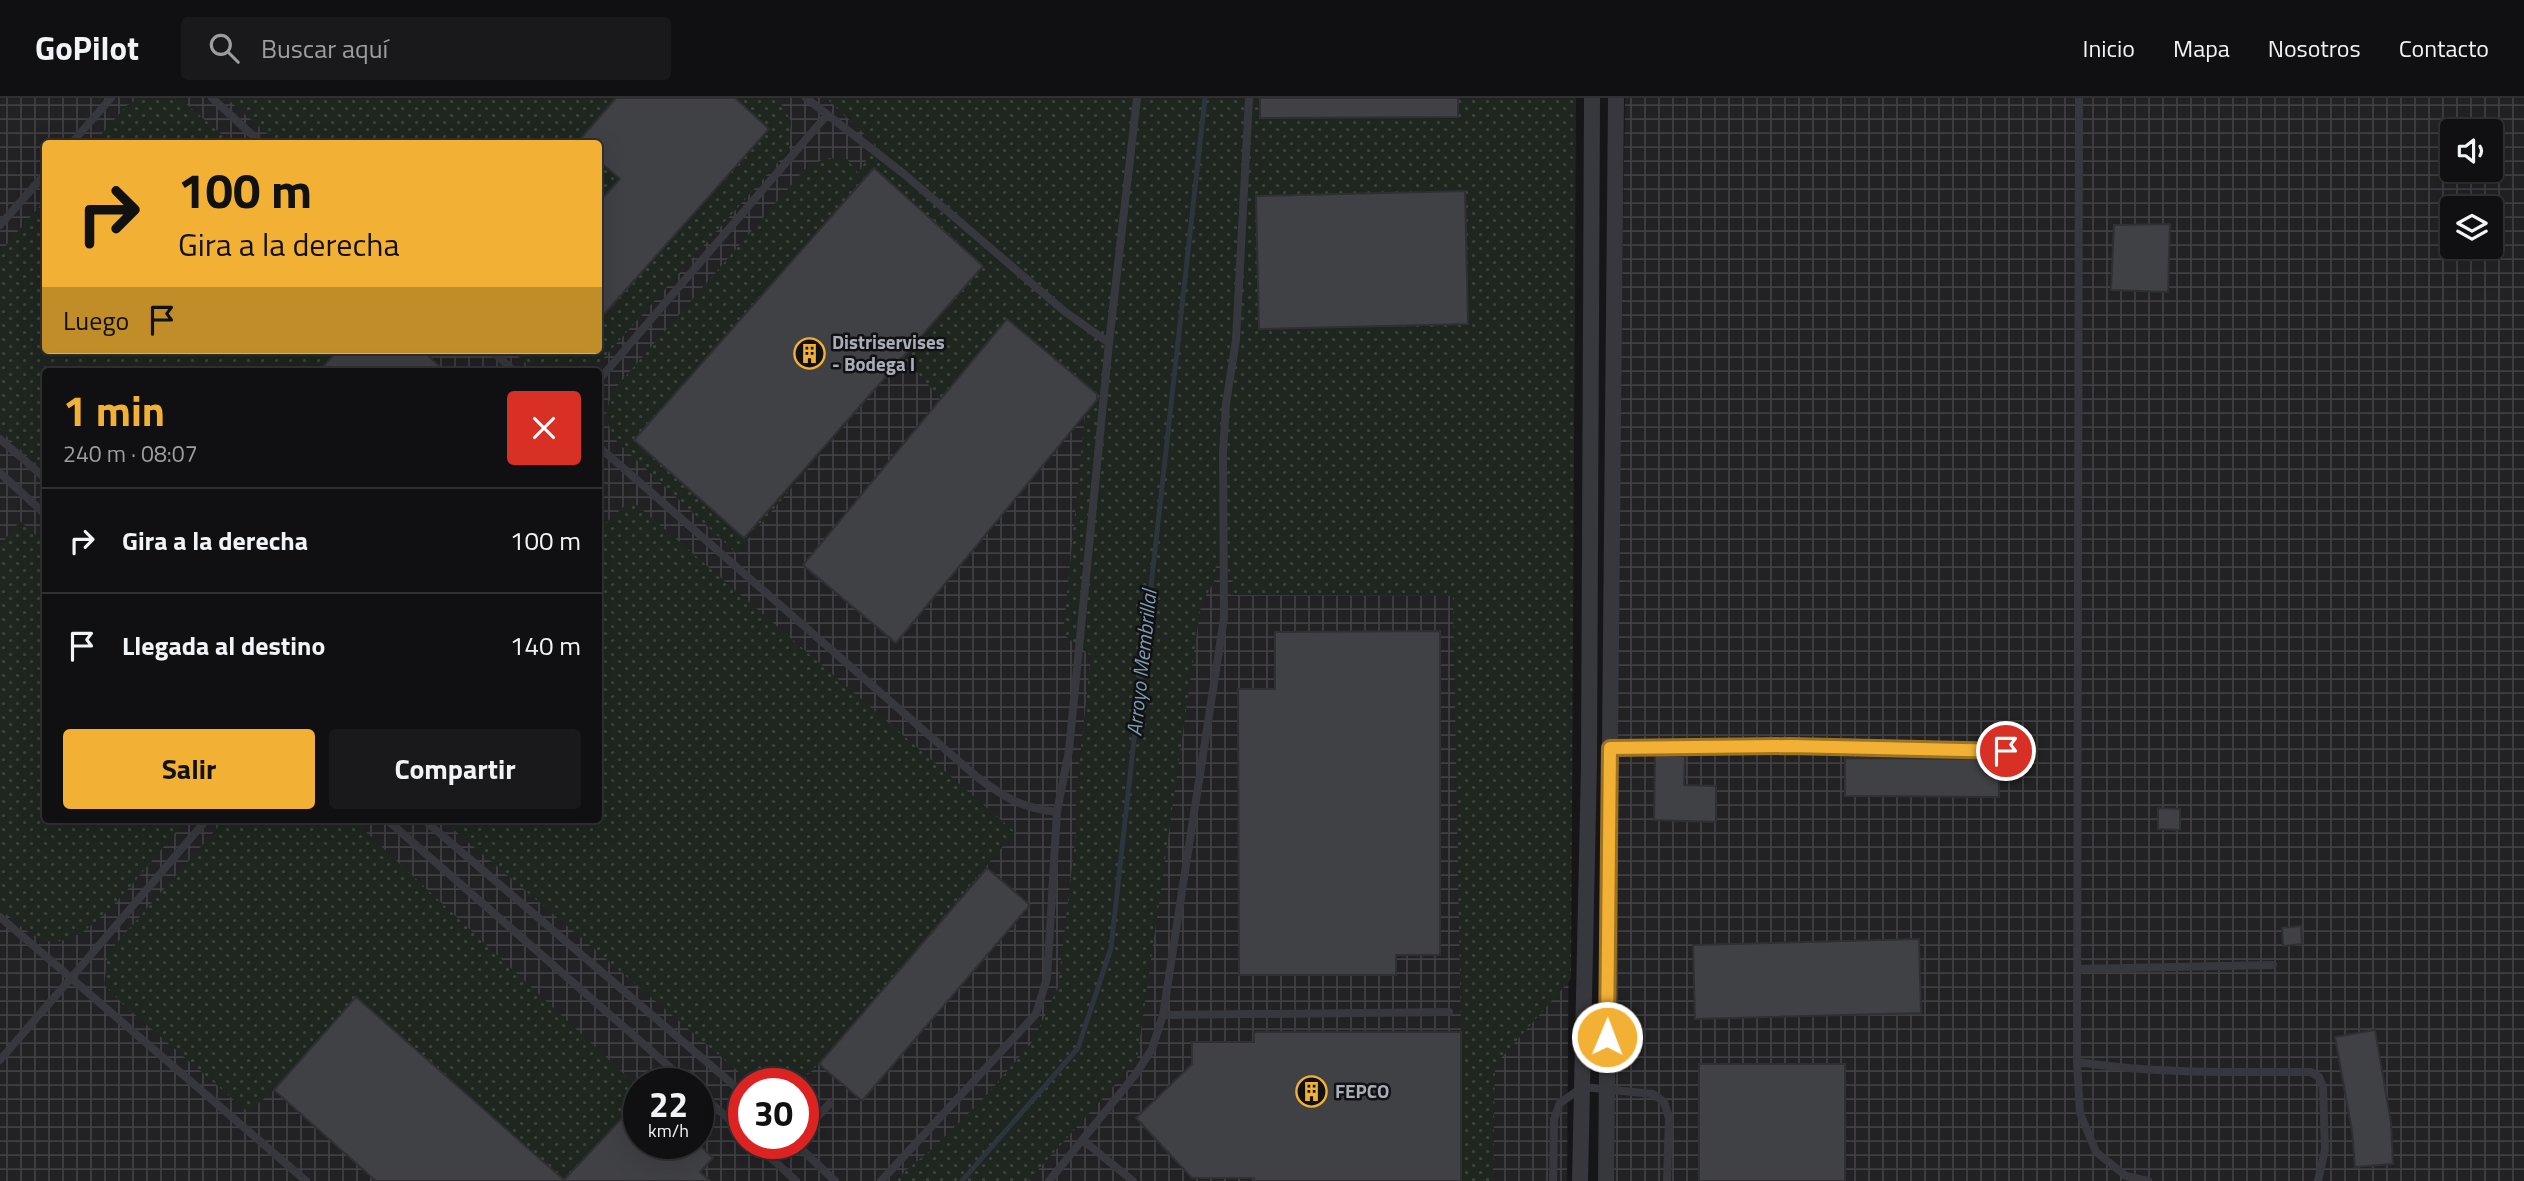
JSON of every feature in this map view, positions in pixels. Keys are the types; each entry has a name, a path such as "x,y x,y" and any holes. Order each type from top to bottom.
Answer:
{"street":[{"path":"1580,1181 1589,750 1592,98"},
{"path":"1606,1181 1616,98"},
{"path":"1591,267 1614,266"}],"lane":[{"path":"74,140 111,98"},
{"path":"212,98 258,140"},
{"path":"806,98 904,174 1064,312 1109,343"},
{"path":"881,1181 1036,1014 1048,978 1057,812 1069,750 1109,343 1137,98"},
{"path":"1049,1181 1135,1076 1152,1049 1163,1015 1224,618 1223,453 1226,404 1236,340 1249,98"},
{"path":"2079,98 2077,1062 2080,1113 2096,1152 2126,1176 2148,1181"},
{"path":"602,376 826,116"},
{"path":"0,225 42,178"},
{"path":"495,354 511,368"},
{"path":"0,439 42,476"},
{"path":"602,449 1003,797 1032,809 1057,812"},
{"path":"0,473 42,511"},
{"path":"1610,748 1790,746 2006,751"},
{"path":"0,1060 204,823"},
{"path":"391,823 671,1068"},
{"path":"428,823 728,1080"},
{"path":"0,917 306,1181"},
{"path":"2077,969 2273,965"},
{"path":"1163,1015 1449,1012"},
{"path":"2077,1062 2132,1070 2183,1073 2311,1072 2319,1077 2323,1087 2325,1150 2318,1181"},
{"path":"1553,1181 1554,1119 1560,1103 1583,1087 1653,1094 1664,1102 1669,1118 1667,1181"},
{"path":"819,1115 829,1104"},
{"path":"714,1106 728,1118"},
{"path":"1084,1141 1133,1181"},
{"path":"772,1159 796,1181"},
{"path":"812,1159 835,1181"}],"shaded area":[{"path":"0,98 1575,98 1567,1181 0,1181"},
{"path":"139,98 174,98 185,103 228,140 97,140 126,106"},
{"path":"226,98 778,98 791,121 789,150 595,368 532,368 516,354 602,354 602,140 275,140"},
{"path":"826,98 1576,98 1571,979 1495,1065 1493,1181 1461,1181 1453,596 1231,595 1233,577 1217,556 1214,582 1201,604 1137,1060 1028,1181 897,1181 983,1099 1033,1041 1058,987 1076,833 1076,793 1091,656 1063,634 1085,414 1100,396 1008,319 941,399 903,357 736,553 617,442 605,418 612,392 806,168 826,158 847,159 858,173 876,145"},
{"path":"1625,98 2524,98 2524,1181 1608,1181"},
{"path":"42,203 42,354 345,354 333,368 42,368 42,469 0,430 0,252"},
{"path":"631,500 1015,832 815,1068 734,1068 446,823 602,823 602,526"},
{"path":"20,521 42,540 42,823 184,823 125,893 98,920 76,936 57,942 34,936 0,908 0,545"},
{"path":"222,823 356,823 623,1073 623,1117 564,1180 357,997 274,1090 248,1112 104,985 108,953"}],"building":[{"path":"616,98 735,98 769,129 602,317 602,199 620,179 602,163 602,140 579,140"},
{"path":"1260,98 1458,98 1458,117 1260,118"},
{"name":"Distriservises - Bodega I","path":"874,168 983,266 744,538 634,440"},
{"path":"1465,191 1468,324 1259,329 1256,196"},
{"path":"2170,224 2168,292 2111,290 2114,225"},
{"path":"1007,319 1097,394 1097,400 896,643 803,565"},
{"path":"334,354 426,354 442,368 322,368"},
{"path":"1440,631 1440,955 1396,955 1396,975 1239,975 1238,689 1275,689 1275,632"},
{"path":"1655,755 1685,756 1684,785 1716,786 1716,822 1654,820"},
{"path":"1845,758 1999,759 1999,797 1845,796"},
{"path":"2158,808 2180,809 2180,830 2158,829"},
{"path":"987,868 1030,905 862,1101 819,1064"},
{"path":"2301,926 2302,944 2283,946 2282,928"},
{"path":"1919,939 1921,1013 1695,1019 1693,945"},
{"path":"356,997 564,1180 623,1117 623,1159 712,1159 700,1172 710,1181 376,1181 274,1090"},
{"path":"2375,1030 2391,1123 2393,1164 2355,1167 2352,1131 2335,1037"},
{"name":"FEPCO","path":"1254,1032 1461,1032 1461,1181 1254,1181 1254,1178 1192,1178 1136,1118 1192,1064 1192,1042 1254,1042"},
{"path":"1699,1064 1845,1064 1845,1181 1699,1181"}],"waterway":[{"name":"Arroyo Membrillal","path":"962,1181 1078,1048 1111,948 1205,98"}],"place":[{"name":"Distriservises - Bodega I","path":"809,353"},
{"name":"FEPCO","path":"1312,1091"}],"route":[{"path":"1607,1037 1610,748 1790,746 2006,751"}]}
